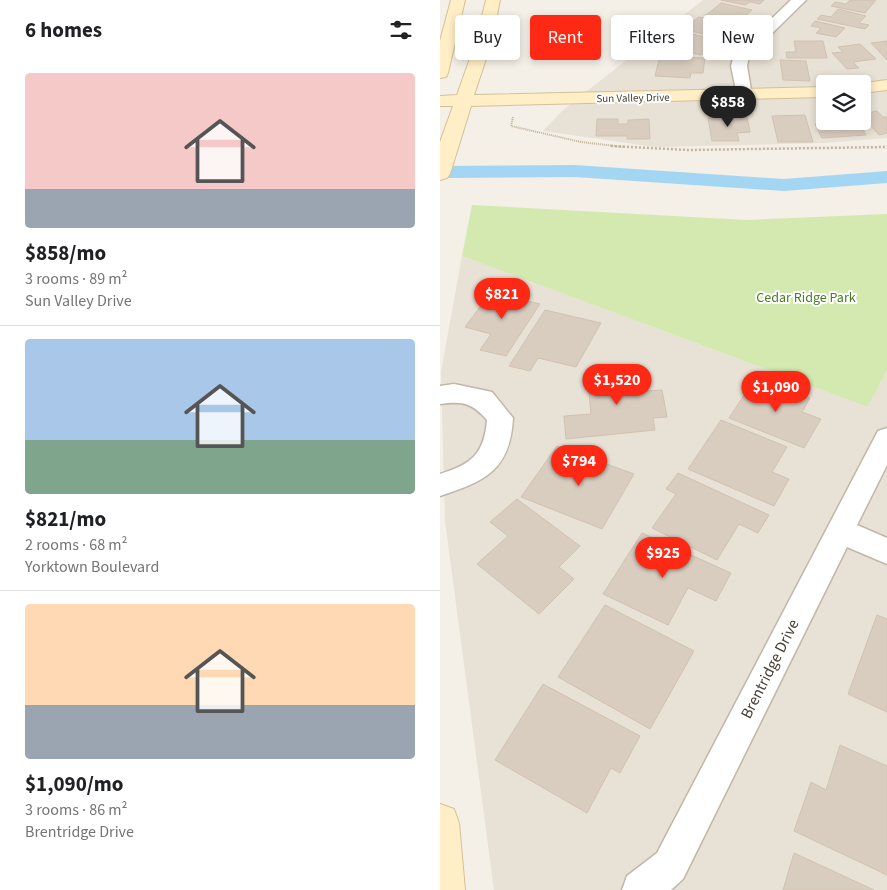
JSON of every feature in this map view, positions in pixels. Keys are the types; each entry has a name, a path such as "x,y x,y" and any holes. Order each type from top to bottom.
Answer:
{"main road":[{"path":"440,73 458,0"},
{"path":"440,174 445,153 488,29 493,0"},
{"path":"871,87 887,84"},
{"name":"Sun Valley Drive","path":"440,100 744,96 816,92"},
{"path":"440,823 445,890"}],"street":[{"path":"744,96 740,66 742,55 799,0"},
{"path":"440,394 454,393 483,399 500,418 500,438 488,463 461,479 440,485"},
{"name":"Brentridge Drive","path":"641,890 670,866 887,438"},
{"path":"840,532 887,551"}],"path":[{"path":"508,113 514,116 512,126 535,133 612,147 744,152 887,147"}],"shaded area":[{"path":"703,0 887,0 887,138 824,143 655,147 543,131 563,110 627,60 693,60 693,15 684,15"},
{"path":"462,256 868,407 887,370 887,890 494,890 445,521 441,372"}],"green space":[{"name":"Cedar Ridge Park","path":"472,205 747,220 887,214 887,370 868,407 462,256"}],"building":[{"path":"721,0 764,0 760,4 750,2 745,5"},
{"path":"850,0 876,0 865,13 831,6 835,2 846,4"},
{"path":"721,3 752,10 746,15 706,15"},
{"path":"838,9 866,16 859,23 869,25 865,29 817,19 821,15 831,17"},
{"path":"699,17 703,18 703,34 693,31 693,22"},
{"path":"815,21 845,28 836,37 816,33 821,28 811,26"},
{"path":"693,34 703,37 703,53 701,55 693,53"},
{"path":"794,41 823,41 827,58 787,58 786,52 796,52"},
{"path":"887,41 887,60 871,43"},
{"path":"860,44 876,59 853,62 859,68 847,69 832,53 843,52 838,47"},
{"path":"693,57 703,58 705,60 703,73 691,73 690,78 655,76 659,60 693,60"},
{"path":"780,60 806,61 810,81 783,80"},
{"path":"877,111 883,117 887,117 887,133 879,135 871,126 871,112"},
{"path":"805,115 813,142 778,142 772,116"},
{"path":"747,117 750,132 737,133 739,141 712,141 708,118"},
{"path":"597,119 618,119 618,124 628,124 628,120 649,119 650,139 627,139 627,136 596,136"},
{"path":"818,130 863,130 866,135 822,138"},
{"path":"495,287 514,291 510,297 540,304 506,356 480,350 491,334 465,327"},
{"path":"545,310 601,323 576,367 538,358 530,371 509,366"},
{"path":"635,368 637,380 645,380 647,391 662,390 667,417 653,418 655,430 566,439 564,416 591,414 587,372"},
{"path":"756,377 810,398 802,412 821,419 804,448 729,418"},
{"path":"721,420 787,447 772,472 789,479 774,506 688,469"},
{"path":"557,446 634,474 602,529 521,497"},
{"path":"678,473 769,515 758,533 739,524 717,560 652,528 676,494 666,489"},
{"path":"517,499 580,546 559,567 574,579 539,614 477,564 508,536 490,522"},
{"path":"642,533 731,573 716,601 688,588 668,625 603,594"},
{"path":"605,605 694,651 650,729 558,677"},
{"path":"877,615 887,619 887,712 848,694"},
{"path":"543,684 640,736 620,773 611,768 587,813 495,760"},
{"path":"840,745 887,766 887,875 794,831 811,782 826,790"},
{"path":"794,853 874,890 783,890"}],"waterway":[{"path":"440,172 575,171 784,185 887,177"}]}
